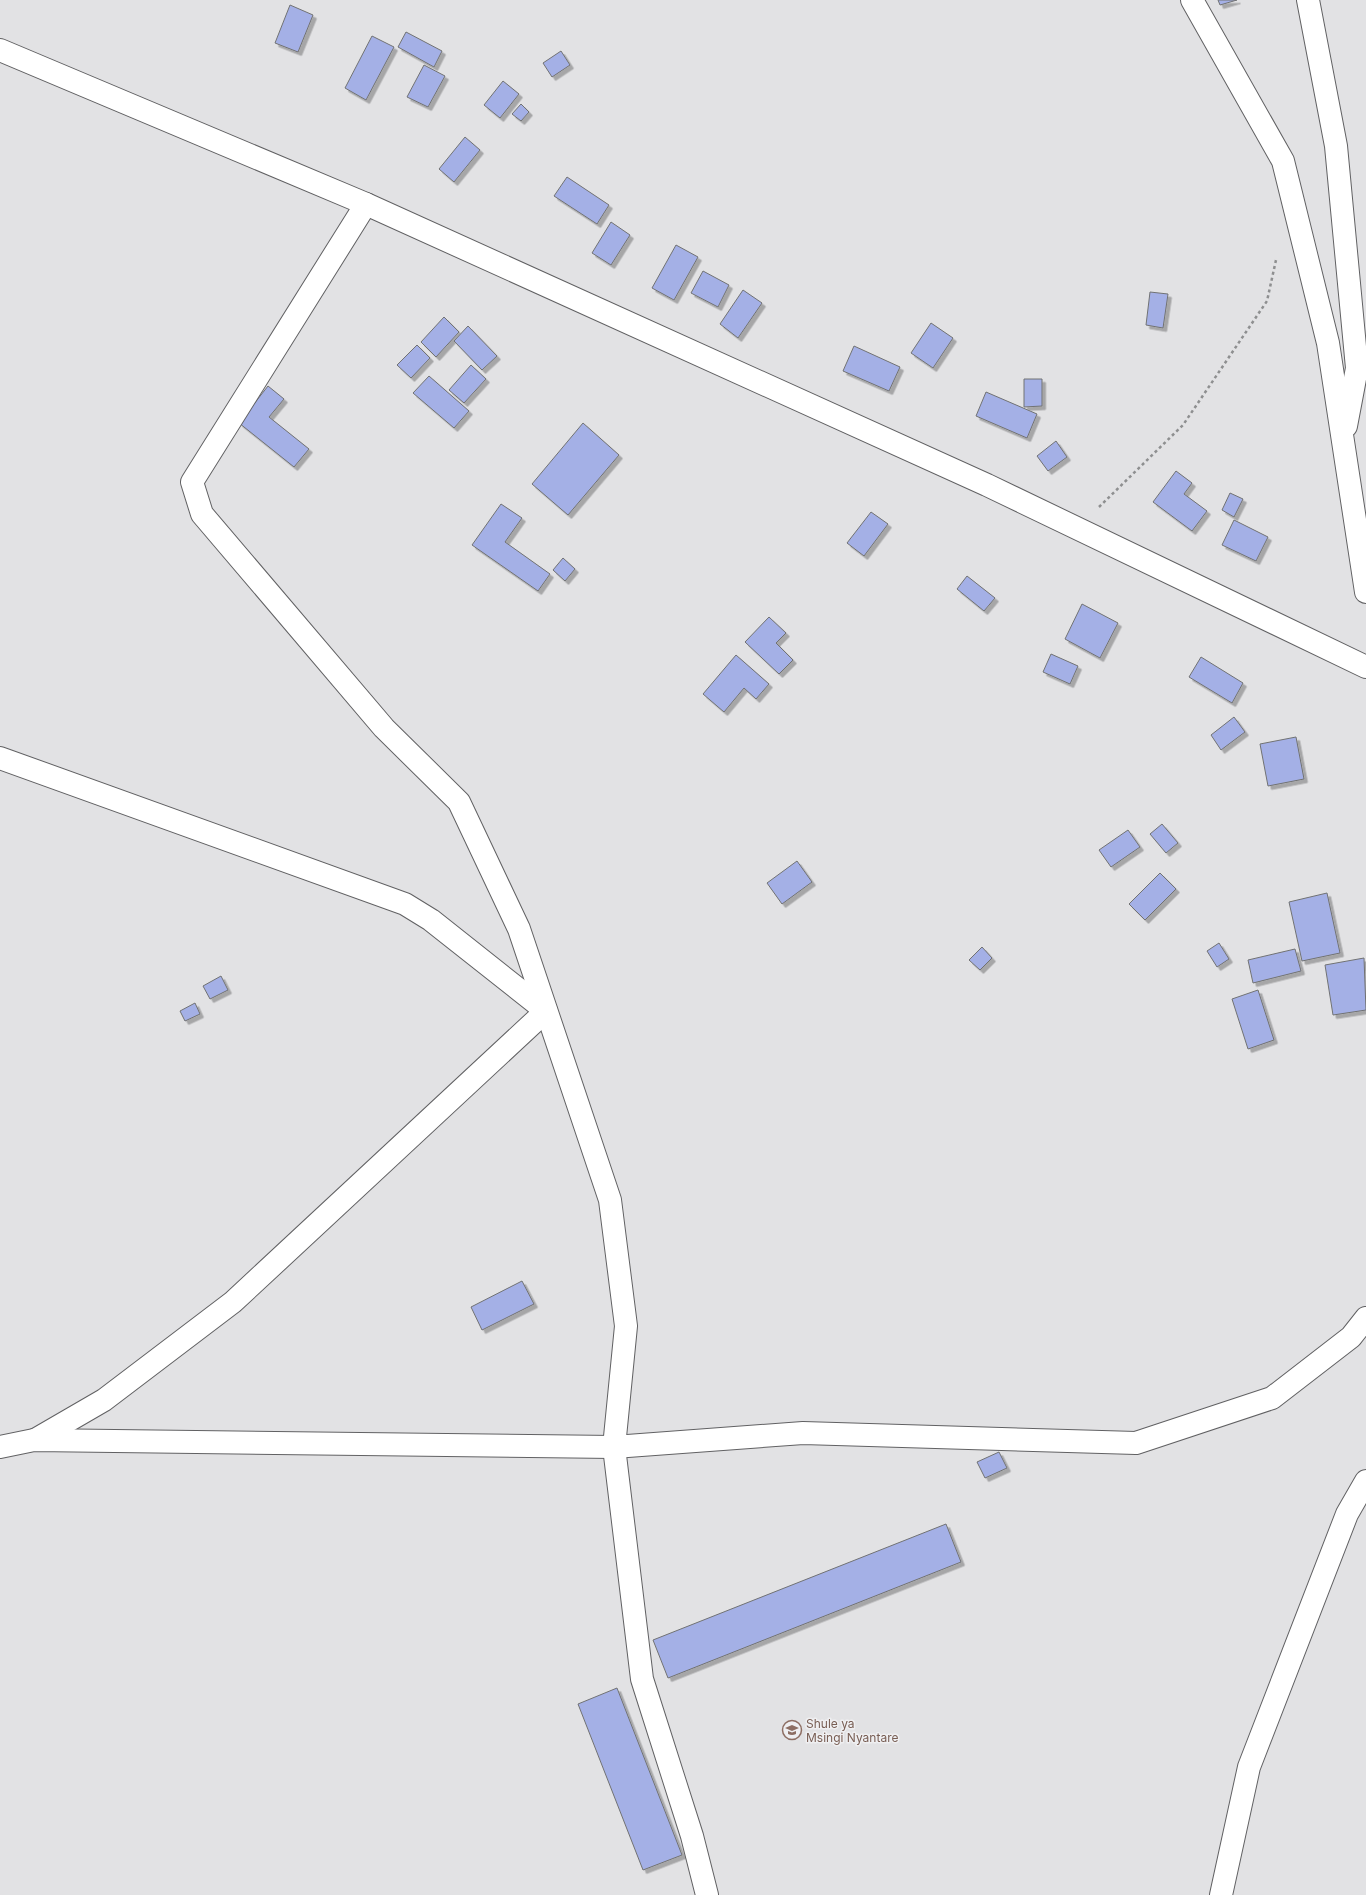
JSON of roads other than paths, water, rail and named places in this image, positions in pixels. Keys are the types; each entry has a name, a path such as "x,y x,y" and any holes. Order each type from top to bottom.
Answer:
{"street":[{"path":"1192,0 1284,161 1328,343 1366,592"},
{"path":"1308,0 1336,146 1357,368 1343,443"},
{"path":"0,50 366,204 987,485 1366,666"},
{"path":"366,204 192,482 202,514 384,728 460,802 519,930 610,1200 626,1326 614,1447 642,1678 692,1836 707,1895"},
{"path":"0,758 405,904 431,920 546,1011"},
{"path":"0,1447 34,1440 104,1400 233,1302 546,1011"},
{"path":"0,1434 34,1440 614,1447 803,1433 1136,1443 1272,1398 1351,1337 1366,1318"},
{"path":"1221,1895 1248,1767 1347,1514 1366,1481"}],"place":[{"name":"Shule ya Msingi Nyantare","path":"792,1730"}]}
